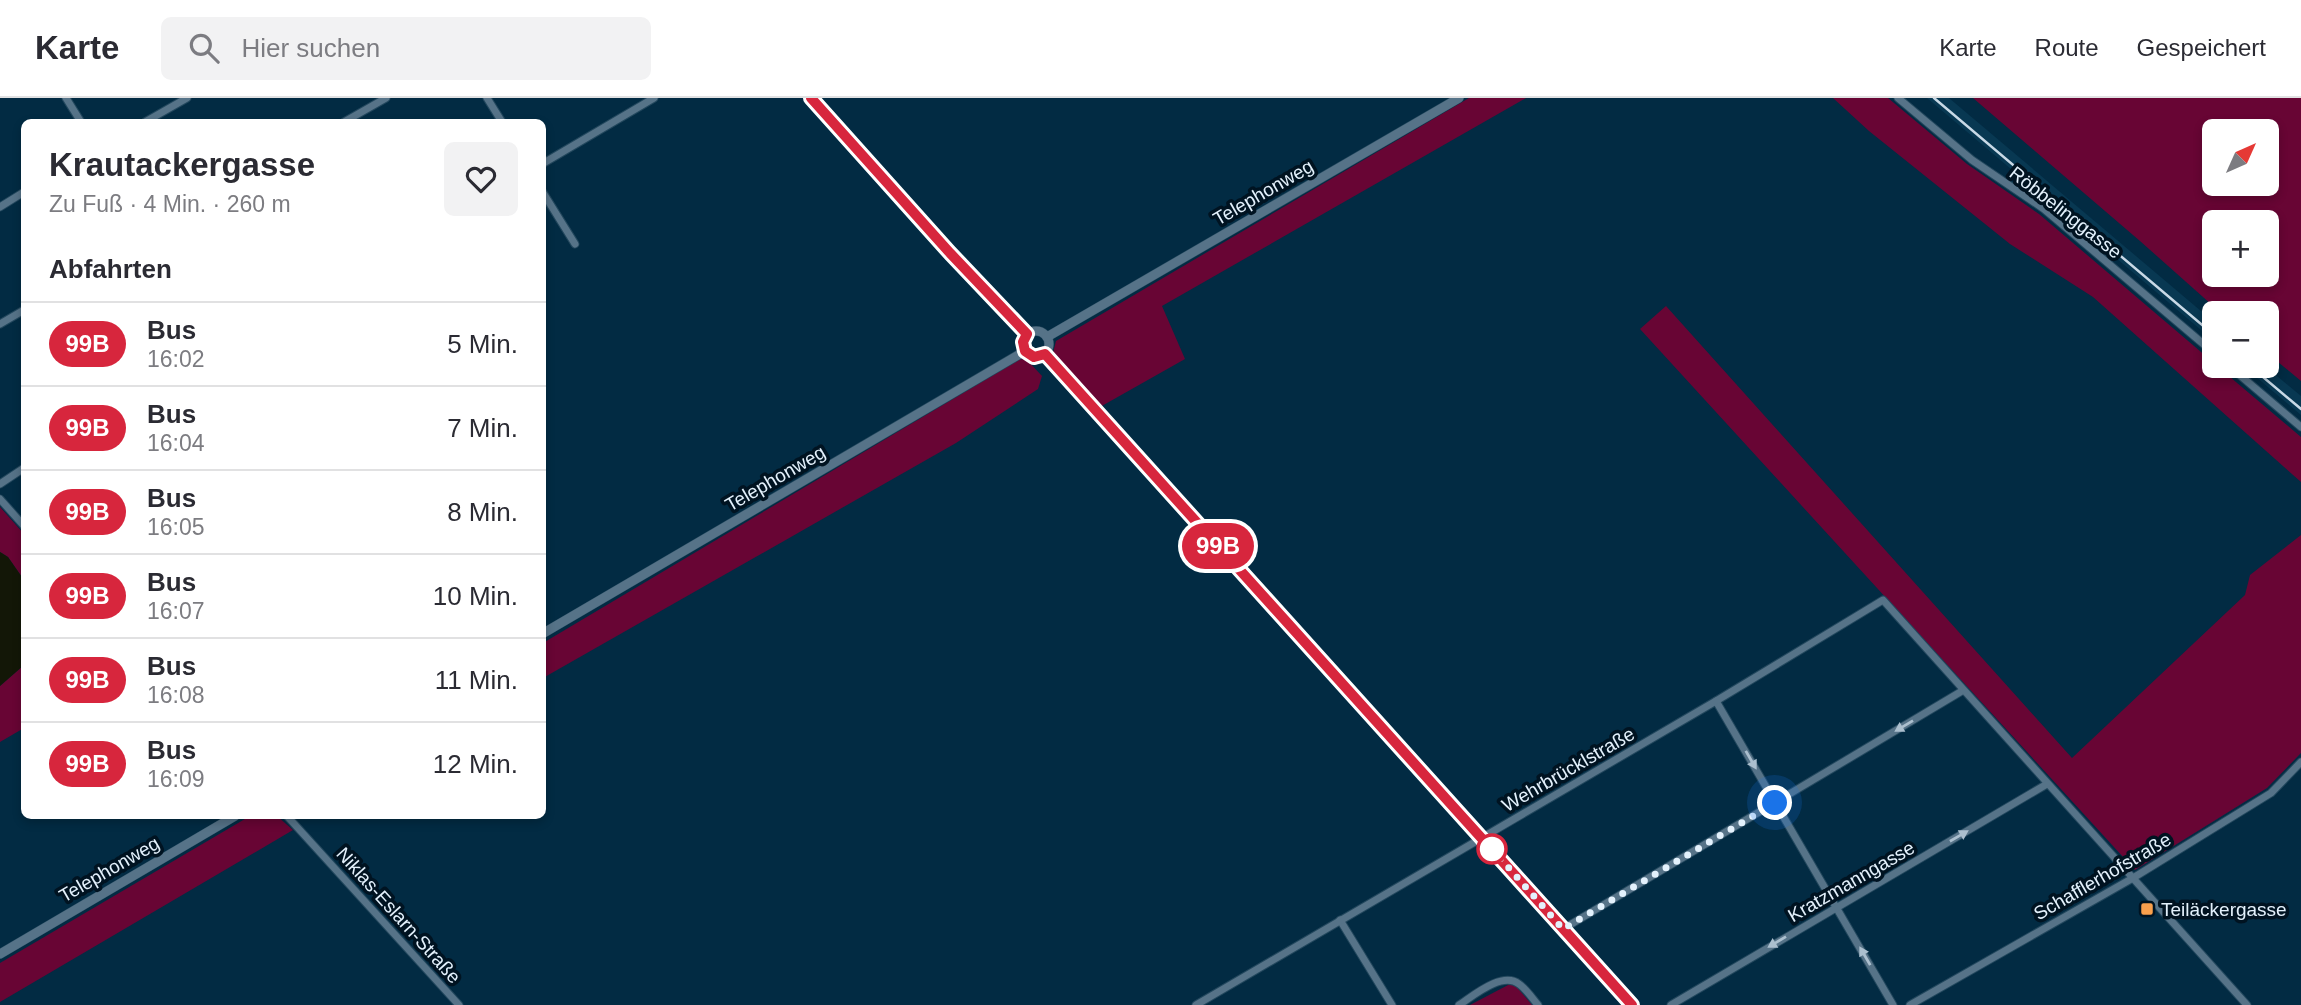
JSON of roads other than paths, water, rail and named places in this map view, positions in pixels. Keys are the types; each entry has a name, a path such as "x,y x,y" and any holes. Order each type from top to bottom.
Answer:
{"street":[{"path":"66,98 79,119"},
{"path":"150,119 187,98"},
{"path":"349,119 386,98"},
{"path":"487,98 500,119"},
{"path":"546,162 654,98"},
{"path":"811,98 950,253 1027,334"},
{"name":"Telephonweg","path":"1047,337 1459,98"},
{"name":"Röbbelinggasse","path":"1898,98 1972,160 2044,209 2202,343"},
{"path":"0,206 21,194"},
{"path":"546,197 575,244"},
{"path":"0,324 21,312"},
{"path":"1036,331 1047,337 1048,349 1045,354 1034,357 1025,351 1023,342 1027,334 1036,331"},
{"name":"Telephonweg","path":"546,632 1025,351"},
{"path":"1045,354 1632,1005"},
{"path":"2243,378 2301,427"},
{"path":"0,484 21,470"},
{"path":"0,499 21,523"},
{"name":"Wehrbrücklstraße","path":"1196,1005 1716,701 1883,600 1962,691"},
{"path":"1563,929 1962,691 2247,1005"},
{"path":"1716,701 1893,1005"},
{"name":"Schafflerhofstraße","path":"1910,1005 2133,878 2271,793 2301,762"},
{"name":"Kratzmanngasse","path":"1671,1005 2047,784"},
{"name":"Telephonweg","path":"0,954 230,819"},
{"name":"Niklas-Eslarn-Straße","path":"290,819 459,1005"},
{"path":"1340,920 1392,1005"},
{"path":"1459,1005 1495,983 1513,980 1520,984 1538,1005"}],"railway":[{"path":"1934,98 2202,325"},
{"path":"2264,378 2301,409"}],"place":[{"name":"Teiläckergasse","path":"2147,909"}]}
